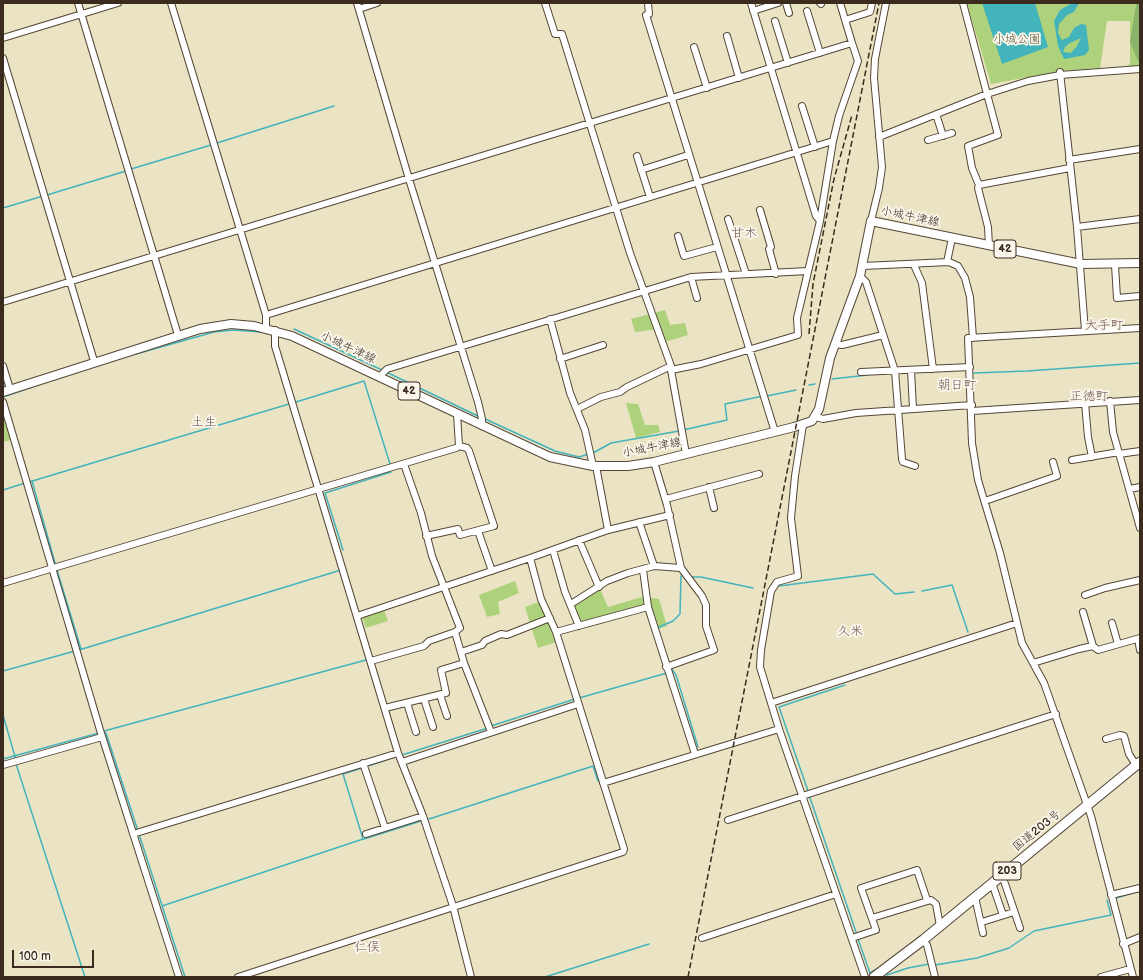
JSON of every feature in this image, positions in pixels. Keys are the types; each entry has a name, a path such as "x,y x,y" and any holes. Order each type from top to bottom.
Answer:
{"highway":[{"name":"国道203号","path":"874,977 923,940 1138,764"}],"main road":[{"name":"小城牛津線","path":"7,391 200,329 231,324 266,328 292,336 382,374 457,414 482,420 550,457 594,466 628,466 654,462 803,425 816,417 830,358 863,266 871,221 1081,264 1140,264"}],"street":[{"path":"78,3 153,257 178,335"},
{"path":"3,38 118,3"},
{"path":"171,3 266,315 266,328"},
{"path":"378,3 358,6 482,420"},
{"path":"545,3 555,34 562,34 615,208 671,368 686,454"},
{"path":"648,3 649,14 646,15 688,155 775,432"},
{"path":"751,3 796,153 816,216 820,221"},
{"path":"753,11 778,3"},
{"path":"786,3 789,13"},
{"path":"577,409 601,398 620,392 626,387 671,368 701,364 798,335 797,318 820,221 833,141 839,116 858,61 840,3"},
{"path":"845,20 870,12 872,3"},
{"path":"871,221 881,179 882,167 874,78 875,59 886,3"},
{"path":"963,3 998,135 968,146 972,168 979,185 978,188 988,227 989,246"},
{"path":"807,11 820,53"},
{"path":"775,21 788,63"},
{"path":"727,36 739,78"},
{"path":"3,302 409,180 852,43"},
{"path":"694,47 707,88"},
{"path":"3,58 94,362"},
{"path":"879,137 987,94 1028,81 1060,73 1140,69"},
{"path":"1060,73 1081,264 1085,331"},
{"path":"802,106 814,147"},
{"path":"936,114 943,136"},
{"path":"928,140 952,133"},
{"path":"266,315 650,197 697,184 833,141"},
{"path":"1069,160 1140,149"},
{"path":"641,170 688,155"},
{"path":"637,156 650,197"},
{"path":"979,185 1070,168"},
{"path":"760,210 771,247 769,249 776,274"},
{"path":"728,219 746,274"},
{"path":"1077,227 1140,219"},
{"path":"678,236 684,256 717,247"},
{"path":"947,262 952,238"},
{"path":"863,266 914,265 947,262 958,266 965,278 970,297 973,338"},
{"path":"914,265 922,283 933,369"},
{"path":"1115,265 1117,298 1140,296"},
{"path":"382,374 461,346 691,277 726,274 776,274 808,271"},
{"path":"860,276 866,282 896,373 902,459 903,462 914,466"},
{"path":"691,277 697,298"},
{"path":"550,319 570,393 577,409 591,453 608,530"},
{"path":"1133,977 1087,806 1044,683 1022,643 1000,553 975,467 972,443 972,408 968,338 1140,328"},
{"path":"275,330 275,346 398,752 423,816 453,906 471,977"},
{"path":"835,344 842,345 883,335"},
{"path":"560,359 603,345"},
{"path":"3,366 7,391"},
{"path":"861,372 896,373 911,370 970,367"},
{"path":"911,370 913,409"},
{"path":"816,417 823,419 856,413 913,409 972,408 1140,400"},
{"path":"3,402 51,569 102,737 179,977"},
{"path":"1110,402 1113,432 1140,528"},
{"path":"1085,403 1088,438 1092,457"},
{"path":"457,414 459,446"},
{"path":"803,425 795,476 791,518 798,576 777,582 772,591 761,650 760,667 779,729 865,977"},
{"path":"3,583 404,464 459,446 467,448 494,526 460,536 458,529 426,536"},
{"path":"1072,460 1140,451"},
{"path":"654,462 666,499 683,570 702,596 706,605 706,626 714,650 669,666"},
{"path":"985,501 1057,476 1052,462"},
{"path":"371,661 424,646 429,641 455,632 460,628 426,536 421,513 404,464"},
{"path":"666,499 759,474"},
{"path":"709,487 714,508"},
{"path":"1130,489 1140,487"},
{"path":"357,616 530,558 608,530 670,515"},
{"path":"639,522 654,566"},
{"path":"478,531 492,571"},
{"path":"579,540 598,587"},
{"path":"553,550 565,592 579,626"},
{"path":"238,977 623,852 624,849 556,632 541,599 530,558"},
{"path":"571,604 598,587 628,573 654,566 683,570"},
{"path":"642,570 648,607 669,666 695,754"},
{"path":"1085,595 1105,588 1140,580"},
{"path":"556,632 648,607"},
{"path":"1083,612 1093,646 1098,650 1139,639 1140,650"},
{"path":"461,652 482,645 484,641 501,634 507,635 550,618"},
{"path":"771,703 1017,623"},
{"path":"1112,623 1118,644"},
{"path":"455,632 464,662 491,732"},
{"path":"1033,663 1079,648 1093,646"},
{"path":"385,708 446,693 441,670 464,662"},
{"path":"440,695 447,716"},
{"path":"424,699 433,727"},
{"path":"407,703 416,732"},
{"path":"402,762 578,704"},
{"path":"728,820 1056,714"},
{"path":"603,783 779,729"},
{"path":"1106,739 1120,735 1124,736 1129,754 1138,764"},
{"path":"3,765 102,737"},
{"path":"133,834 398,752"},
{"path":"363,763 385,828"},
{"path":"366,834 423,816"},
{"path":"852,938 876,930 861,888 917,870 927,900"},
{"path":"1002,875 1020,928"},
{"path":"992,883 1003,915"},
{"path":"1111,895 1140,888"},
{"path":"702,938 836,894"},
{"path":"975,897 982,922 983,933"},
{"path":"872,918 931,900 936,904 940,926"},
{"path":"982,922 1014,912"},
{"path":"1123,944 1140,937"},
{"path":"923,940 927,945 933,965 934,977"},
{"path":"1101,977 1130,969"}],"green space":[{"name":"小城公園","path":"967,3 1140,3 1140,66 1128,66 1130,63 1130,21 1107,21 1100,68 1061,71 991,84"},
{"path":"1140,3 1140,61 1138,61 1130,42 1136,5"},
{"path":"665,310 670,325 685,323 688,335 665,342 659,329 635,332 631,319"},
{"path":"626,403 638,404 645,425 658,425 660,432 636,438"},
{"path":"3,412 11,440 3,442"},
{"path":"515,581 519,593 498,602 500,614 487,617 479,595"},
{"path":"600,589 608,607 642,597 659,599 667,626 652,631 645,611 583,629 573,605"},
{"path":"539,602 556,642 538,648 525,607"},
{"path":"384,610 388,621 366,628 362,617"}],"water":[{"path":"982,3 1035,3 1048,47 1002,64"},
{"path":"1072,3 1079,3 1074,12 1067,15 1059,24 1058,33 1062,40 1069,37 1074,28 1081,24 1086,25 1089,50 1085,55 1064,59 1058,46 1054,21 1060,10","holes":["1081,38 1071,53 1063,52 1065,47 1070,43"]}],"waterway":[{"path":"217,143 334,106"},
{"path":"131,169 211,145"},
{"path":"47,195 126,171"},
{"path":"3,208 43,196"},
{"path":"294,329 382,370"},
{"path":"136,354 214,332 233,330 261,332"},
{"path":"974,373 1140,363"},
{"path":"386,372 480,417"},
{"path":"832,379 868,375"},
{"path":"296,402 364,381 390,464"},
{"path":"809,385 815,384"},
{"path":"3,397 38,385"},
{"path":"767,396 796,390"},
{"path":"683,430 727,420 725,404 763,396"},
{"path":"29,482 289,404"},
{"path":"483,418 555,451 579,457 589,454"},
{"path":"593,453 611,443 679,431"},
{"path":"343,550 325,493 391,472"},
{"path":"32,481 55,563"},
{"path":"3,490 25,483"},
{"path":"57,570 81,649"},
{"path":"79,650 341,570"},
{"path":"779,586 873,574 895,594 914,592"},
{"path":"658,630 659,627 673,621 680,614 681,576 684,576"},
{"path":"690,577 701,577 753,588"},
{"path":"922,591 952,585 968,632"},
{"path":"3,671 75,651"},
{"path":"104,731 366,660"},
{"path":"671,668 676,675 698,747"},
{"path":"579,698 667,673"},
{"path":"808,791 779,707 845,685"},
{"path":"491,726 575,699"},
{"path":"3,715 16,760"},
{"path":"402,755 488,728"},
{"path":"103,732 106,733 138,831"},
{"path":"3,759 99,733"},
{"path":"365,767 398,756"},
{"path":"16,764 85,977"},
{"path":"429,819 593,766 598,781"},
{"path":"162,906 363,839 343,774 362,768"},
{"path":"809,795 857,935"},
{"path":"364,839 421,821"},
{"path":"139,834 185,977"},
{"path":"1116,898 1140,891"},
{"path":"935,965 977,958 1009,948 1034,931 1111,915 1107,900"},
{"path":"858,939 870,973 877,969"},
{"path":"545,977 649,944"},
{"path":"887,975 908,968 929,964"}],"railway":[{"path":"688,977 879,3"},
{"path":"809,334 813,284 834,179 852,115"}],"district":[{"name":"甘木","path":"744,234"},
{"name":"大手町","path":"1104,326"},
{"name":"朝日町","path":"957,386"},
{"name":"正徳町","path":"1089,397"},
{"name":"土生","path":"204,423"},
{"name":"久米","path":"850,632"},
{"name":"仁俣","path":"367,948"}]}
